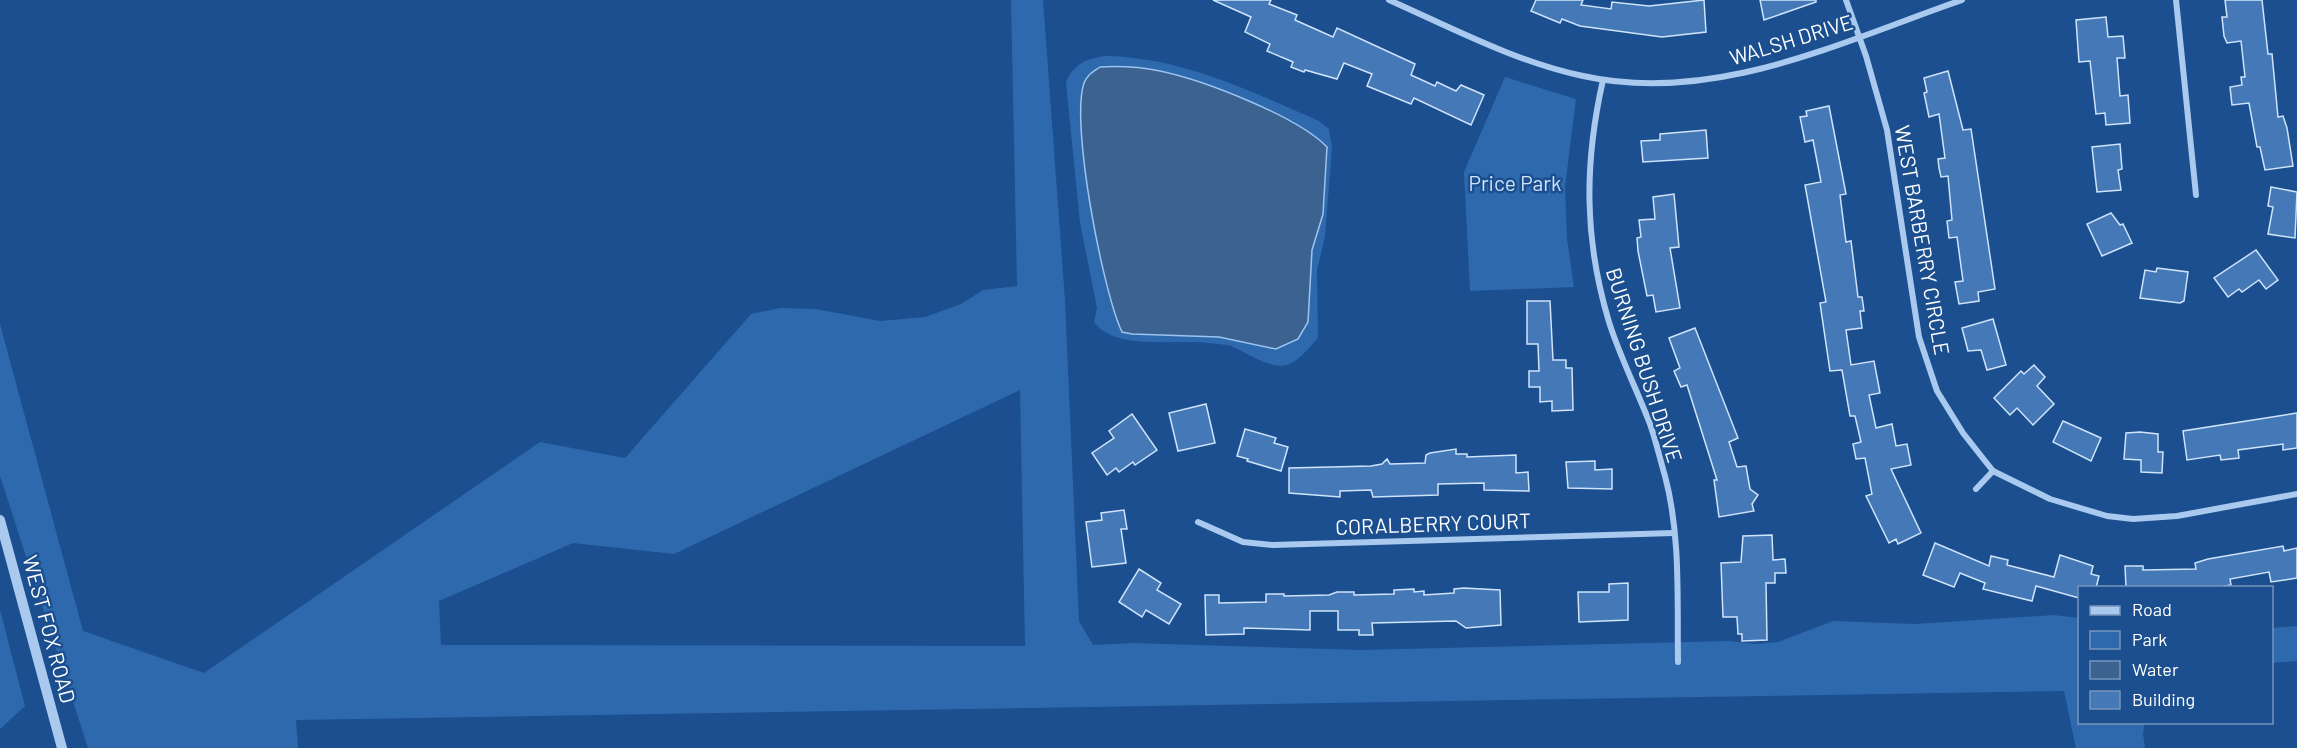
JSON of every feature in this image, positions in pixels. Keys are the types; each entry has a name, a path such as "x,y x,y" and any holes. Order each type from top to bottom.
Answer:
{"street":[{"name":"WALSH DRIVE","path":"1389,0 1540,65 1603,80 1677,84 1763,69 1962,0"},
{"path":"1407,8 1410,0"},
{"name":"WEST BARBERRY CIRCLE","path":"1846,0 1887,130 1920,337 1937,391 1963,433 1993,471 2050,499 2107,516 2133,519 2177,516 2297,494"},
{"path":"2176,0 2196,195"},
{"name":"BURNING BUSH DRIVE","path":"1603,80 1591,144 1589,176 1588,208 1595,269 1610,324 1651,427 1666,479 1674,533 1678,662"},
{"path":"1976,489 1993,471"},
{"name":"WEST FOX ROAD","path":"0,520 62,748"},
{"name":"CORALBERRY COURT","path":"1198,522 1243,542 1274,545 1674,533"}],"green space":[{"path":"1011,0 1043,0 1065,300 1079,621 1093,645 1133,643 1360,650 1729,641 1756,644 1778,642 1833,621 1915,624 2054,615 2078,618 2078,724 2145,724 2143,733 2145,748 2076,748 2064,691 296,720 298,748 88,748 0,476 0,324 83,631 204,673 540,442 625,458 751,314 780,308 816,309 880,321 925,317 961,304 983,290 1017,286","holes":["1020,390 1025,646 441,645 439,601 573,543 674,554"]},
{"path":"1098,57 1133,58 1188,69 1267,98 1319,121 1329,129 1332,147 1325,237 1317,270 1318,338 1295,361 1287,365 1273,365 1223,344 1131,340 1103,331 1094,322 1097,308 1080,223 1066,83 1076,67","holes":["1100,68 1132,68 1327,153 1323,214 1312,250 1308,322 1298,339 1276,349 1219,337 1132,334 1117,320 1088,190 1081,112 1089,74"]},
{"name":"Price Park","path":"1505,77 1576,99 1565,187 1567,239 1574,287 1470,291 1464,172"},
{"path":"0,610 25,706 0,729"},
{"path":"2297,626 2297,661 2273,663 2273,628"}],"water":[{"path":"1100,67 1152,70 1200,82 1294,123 1327,147 1323,214 1312,250 1308,322 1298,339 1276,349 1219,337 1122,332 1114,311 1098,246 1081,133 1084,83"}],"building":[{"path":"1213,0 1271,0 1269,4 1297,15 1295,20 1333,37 1337,28 1415,64 1411,75 1435,86 1437,82 1456,91 1461,85 1484,95 1471,125 1414,98 1411,104 1367,86 1372,74 1344,63 1337,79 1305,70 1304,72 1291,67 1293,62 1267,51 1270,44 1245,32 1251,17"},
{"path":"1536,0 1583,0 1581,5 1611,9 1612,2 1649,6 1704,0 1706,32 1662,37 1580,26 1562,19 1560,23 1531,11"},
{"path":"1760,0 1816,0 1816,2 1764,20"},
{"path":"2225,0 2262,0 2268,54 2272,54 2278,117 2283,116 2287,128 2293,166 2265,170 2260,147 2257,147 2249,103 2232,105 2230,87 2242,85 2241,77 2245,77 2241,41 2227,43 2224,36 2222,17 2227,17"},
{"path":"2106,17 2108,37 2123,36 2125,58 2117,58 2120,96 2128,95 2130,123 2106,125 2105,113 2096,114 2090,61 2079,62 2076,20"},
{"path":"1948,71 1963,130 1971,129 1995,289 1978,292 1979,301 1959,304 1955,282 1963,281 1957,237 1949,238 1947,221 1952,220 1948,176 1941,177 1938,159 1945,158 1939,114 1929,117 1924,93 1927,92 1924,78"},
{"path":"1829,106 1846,194 1840,195 1846,242 1851,241 1858,297 1862,297 1864,311 1860,311 1862,328 1846,330 1851,365 1874,361 1880,393 1869,395 1876,428 1892,424 1896,446 1907,444 1911,465 1891,469 1921,533 1898,544 1896,539 1889,543 1866,496 1872,494 1865,458 1856,459 1853,444 1861,442 1855,416 1850,416 1842,370 1830,371 1820,303 1826,302 1805,185 1821,182 1813,140 1805,142 1800,117 1807,116 1806,111"},
{"path":"1706,130 1708,158 1643,162 1641,141 1660,140 1660,134"},
{"path":"2120,144 2122,169 2118,170 2121,190 2097,192 2092,147"},
{"path":"2271,187 2297,192 2295,238 2268,234 2273,207 2268,206"},
{"path":"1674,194 1679,247 1670,248 1680,308 1656,312 1653,295 1647,296 1638,251 1637,238 1641,237 1639,220 1655,219 1653,197"},
{"path":"2111,213 2120,225 2123,224 2132,243 2102,256 2087,224"},
{"path":"2256,250 2278,280 2266,289 2259,280 2242,292 2239,289 2228,297 2214,278"},
{"path":"2157,268 2188,272 2184,301 2180,303 2140,298 2145,270 2156,272"},
{"path":"1527,301 1550,301 1553,360 1566,360 1566,368 1572,368 1573,410 1552,411 1552,401 1540,402 1540,387 1529,387 1529,371 1539,371 1538,344 1527,344"},
{"path":"1993,319 2006,365 1987,370 1981,350 1968,351 1962,328"},
{"path":"1695,328 1738,438 1729,442 1737,467 1746,466 1750,489 1758,495 1752,504 1754,511 1719,517 1714,480 1717,480 1687,385 1681,387 1674,371 1680,368 1669,338"},
{"path":"2034,365 2045,377 2037,386 2054,404 2033,425 2017,408 2010,415 1994,398 2021,371 2024,374"},
{"path":"1206,404 1215,443 1178,451 1169,413"},
{"path":"2297,413 2297,448 2283,450 2283,444 2238,450 2239,458 2221,460 2220,455 2187,460 2183,431"},
{"path":"1132,414 1157,450 1135,465 1133,462 1119,472 1116,468 1107,475 1092,453 1114,438 1109,431"},
{"path":"2063,421 2101,438 2091,461 2053,442"},
{"path":"1245,429 1276,438 1274,443 1288,447 1281,471 1237,456"},
{"path":"2126,433 2158,434 2158,452 2163,452 2162,473 2141,472 2141,460 2124,459"},
{"path":"1456,449 1456,454 1467,454 1467,457 1516,455 1516,473 1528,472 1529,491 1484,490 1484,483 1438,484 1438,495 1373,497 1371,490 1340,491 1340,497 1289,493 1289,468 1371,466 1382,464 1387,459 1390,464 1425,463 1426,455 1430,453"},
{"path":"1595,461 1595,470 1612,469 1612,489 1568,488 1566,462"},
{"path":"1124,510 1127,529 1121,529 1126,563 1092,567 1086,522 1102,520 1101,513"},
{"path":"1772,535 1773,560 1785,559 1786,573 1775,573 1775,583 1766,583 1767,640 1742,641 1742,634 1738,634 1737,617 1723,617 1721,563 1741,562 1743,536"},
{"path":"1935,543 1989,566 1991,556 2008,560 2007,565 2054,577 2060,555 2093,566 2091,574 2099,576 2096,586 2078,586 2078,598 2036,586 2032,601 1983,589 1985,583 1960,573 1954,587 1923,575"},
{"path":"2283,546 2284,551 2297,548 2297,578 2271,582 2269,572 2230,579 2231,585 2225,586 2126,586 2125,566 2143,566 2143,570 2196,569 2195,563"},
{"path":"1139,569 1161,583 1157,590 1181,604 1169,624 1146,610 1142,617 1119,602"},
{"path":"1628,583 1628,620 1579,622 1578,592 1609,592 1609,584"},
{"path":"1414,589 1414,592 1424,591 1424,595 1454,593 1454,589 1500,590 1501,625 1466,628 1456,621 1372,623 1373,635 1359,635 1359,630 1338,630 1338,611 1310,611 1310,630 1244,628 1244,634 1206,635 1205,595 1219,595 1219,603 1266,602 1266,594 1329,595 1337,592 1354,592 1354,595 1394,594 1394,590"}]}
